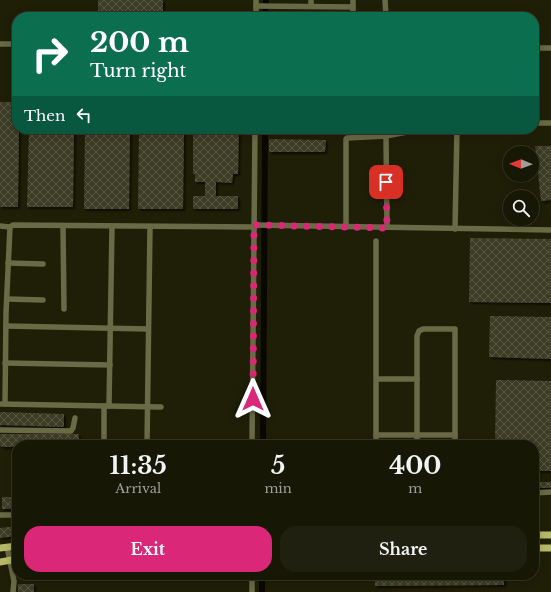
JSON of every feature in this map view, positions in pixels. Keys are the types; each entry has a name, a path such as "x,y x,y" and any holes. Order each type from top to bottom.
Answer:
{"main road":[{"path":"539,535 551,535"},
{"path":"539,548 551,548"},
{"path":"0,562 12,560"}],"street":[{"path":"353,0 354,12"},
{"path":"385,0 386,12"},
{"path":"258,4 271,6 311,3 353,7"},
{"path":"0,44 12,44"},
{"path":"539,48 551,48"},
{"path":"539,123 551,123"},
{"path":"252,440 258,226 255,134"},
{"path":"346,227 346,139 396,134"},
{"path":"455,229 457,134"},
{"path":"386,136 387,228"},
{"path":"0,226 258,226 551,230"},
{"path":"63,226 64,310"},
{"path":"10,227 3,404 161,407"},
{"path":"104,440 110,365 112,227"},
{"path":"147,440 150,227"},
{"path":"376,241 376,440"},
{"path":"8,263 43,264"},
{"path":"7,299 43,300"},
{"path":"6,326 148,329"},
{"path":"417,440 417,336 419,330 455,329 455,440"},
{"path":"5,363 110,365"},
{"path":"377,379 417,379"},
{"path":"0,430 71,430 73,428 75,418"},
{"path":"376,435 455,435"},
{"path":"539,493 551,492"},
{"path":"0,515 12,515"},
{"path":"3,548 9,560 12,573"},
{"path":"14,580 14,592"},
{"path":"252,580 252,592"}],"building":[{"path":"98,0 163,0 163,12 98,12"},
{"path":"0,102 12,102 12,134 19,134 18,207 0,207"},
{"path":"29,134 74,134 73,207 27,207"},
{"path":"85,134 130,134 129,209 84,209"},
{"path":"139,134 184,134 183,209 138,209"},
{"path":"193,134 239,134 238,174 233,174 232,183 216,182 216,196 238,196 238,209 193,209 193,196 205,196 205,182 195,182 195,174 193,174"},
{"path":"269,139 326,140 325,152 269,152"},
{"path":"539,146 551,146 551,200 541,201 539,182"},
{"path":"470,238 551,239 551,303 469,302"},
{"path":"490,316 551,317 551,359 489,357"},
{"path":"496,380 551,381 551,471 539,471 539,440 495,440"},
{"path":"0,412 64,414 64,427 0,425"},
{"path":"0,434 79,434 79,440 12,440 12,447 0,446"},
{"path":"539,482 551,482 551,488 539,488"},
{"path":"2,497 12,497 12,509 2,509"},
{"path":"12,527 12,537 0,538 0,528"},
{"path":"375,580 504,580 504,585 375,586"},
{"path":"18,584 34,584 34,592 18,592"}],"waterway":[{"path":"265,12 266,0"},
{"path":"263,440 265,134"},
{"path":"262,580 262,592"}],"route":[{"path":"253,399 254,225 387,228 386,182"}]}
